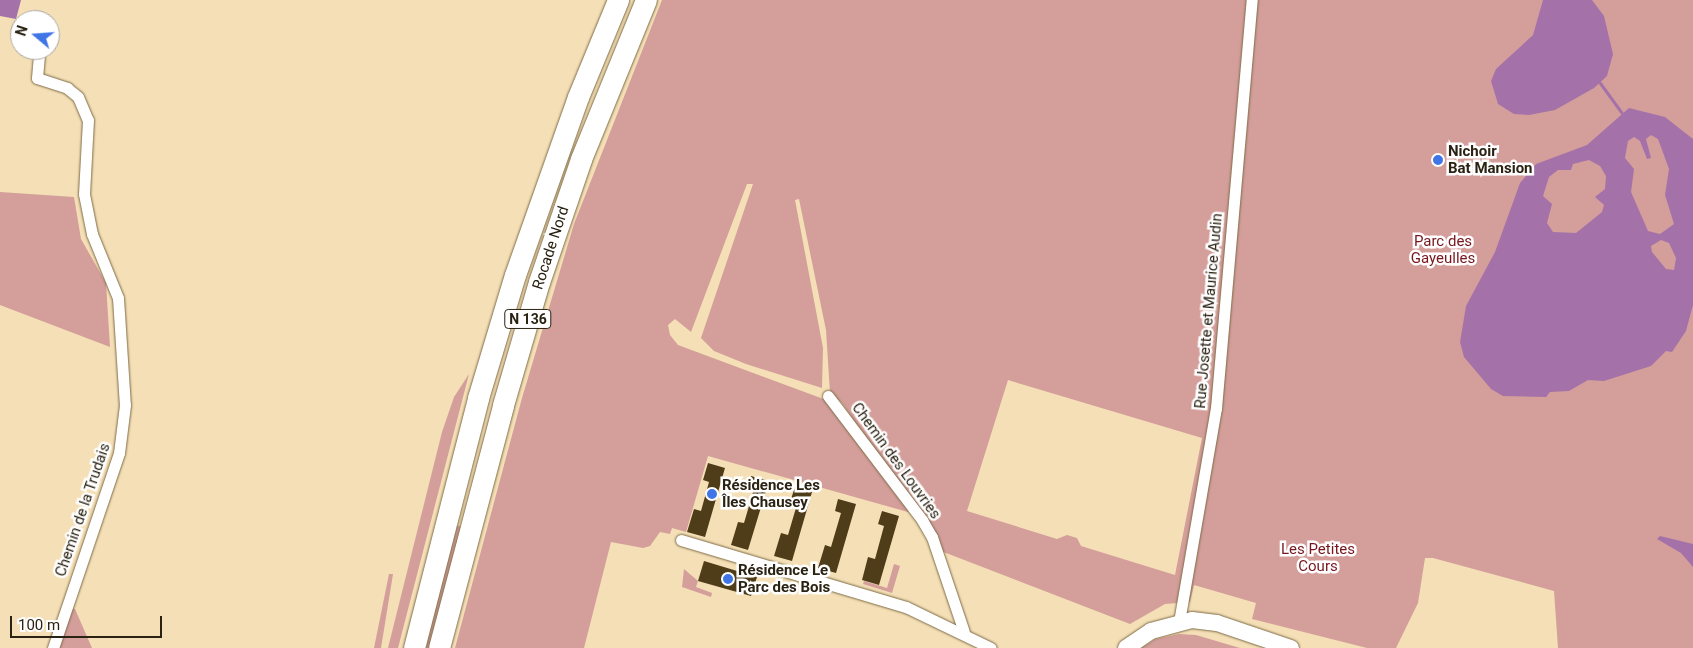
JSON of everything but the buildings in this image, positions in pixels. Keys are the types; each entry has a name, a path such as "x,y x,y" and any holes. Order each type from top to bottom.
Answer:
{"highway":[{"name":"Rocade Nord","path":"414,648 478,398 515,275 578,97 618,0"},
{"name":"Rocade Nord","path":"439,648 502,404 539,282 581,159 646,0"}],"street":[{"name":"Rue Josette et Maurice Audin","path":"1179,622 1216,408 1252,0"},
{"name":"Chemin de la Trudais","path":"40,60 38,78 72,93 88,120 84,194 92,234 118,298 125,404 119,453 53,648"},
{"name":"Chemin des Louvries","path":"828,396 929,532 964,632"},
{"path":"681,540 906,607 964,632 991,648"},
{"path":"1126,648 1144,634 1179,622 1210,621 1291,648"}],"green space":[{"name":"Parc des Gayeulles","path":"662,0 1693,0 1693,648 1558,648 1554,591 1433,558 1425,558 1418,603 1396,648 1367,648 1252,619 1256,603 1194,585 1190,602 1165,604 1130,624 941,551 842,403 830,393 826,330 799,199 795,200 823,348 822,388 746,364 714,351 701,338 753,184 747,184 691,332 675,319 668,325 670,335 678,345 829,401 912,510 908,512 708,456 686,532 672,528 670,534 660,532 650,546 643,548 611,542 584,648 455,648 522,398 574,224","holes":["1008,380 1202,438 1175,575 1081,546 1077,538 1067,535 1057,539 967,511"]},
{"path":"0,192 74,197 81,239 106,283 110,347 0,305"},
{"path":"469,374 398,648 388,648 442,432 454,397"},
{"path":"452,524 462,527 432,648 421,648"},
{"path":"894,564 900,566 892,593 863,584 864,581 887,588"},
{"path":"684,569 698,581 696,587 712,593 711,597 682,587"},
{"path":"389,574 393,574 381,648 374,648"},
{"path":"71,608 75,609 92,648 59,648"},
{"path":"1179,634 1196,635 1240,648 1141,648 1156,639"}],"shaded area":[{"path":"0,0 21,0 18,10 10,10 10,18 0,16"},
{"path":"1543,0 1592,0 1604,16 1613,54 1607,76 1594,88 1555,110 1529,115 1514,114 1498,104 1491,81 1496,69 1533,35"},
{"path":"1629,108 1665,117 1693,139 1693,305 1686,331 1672,352 1666,351 1651,366 1604,381 1588,380 1569,391 1550,392 1546,397 1503,396 1491,389 1464,357 1460,342 1466,306 1495,252 1520,183 1536,164 1587,145","holes":["1651,135 1658,139 1669,169 1665,195 1674,224 1660,234 1648,231 1631,192 1634,169 1625,158 1628,141 1634,137 1640,141 1647,159 1651,158 1646,139","1589,160 1600,166 1606,176 1605,189 1595,197 1604,205 1602,212 1576,233 1553,232 1547,223 1552,204 1543,196 1549,177 1558,170 1571,170 1573,164","1661,240 1669,243 1676,258 1674,270 1666,269 1652,252 1651,246"]},
{"path":"1660,536 1693,544 1693,567 1681,553 1657,539"}],"waterway":[{"path":"1600,83 1622,113"}],"place":[{"name":"Nichoir Bat Mansion","path":"1438,160"},
{"name":"Résidence Les Îles Chausey","path":"712,494"},
{"name":"Résidence Le Parc des Bois","path":"728,579"}],"park label":[{"name":"Les Petites Cours","path":"1318,558"}]}
